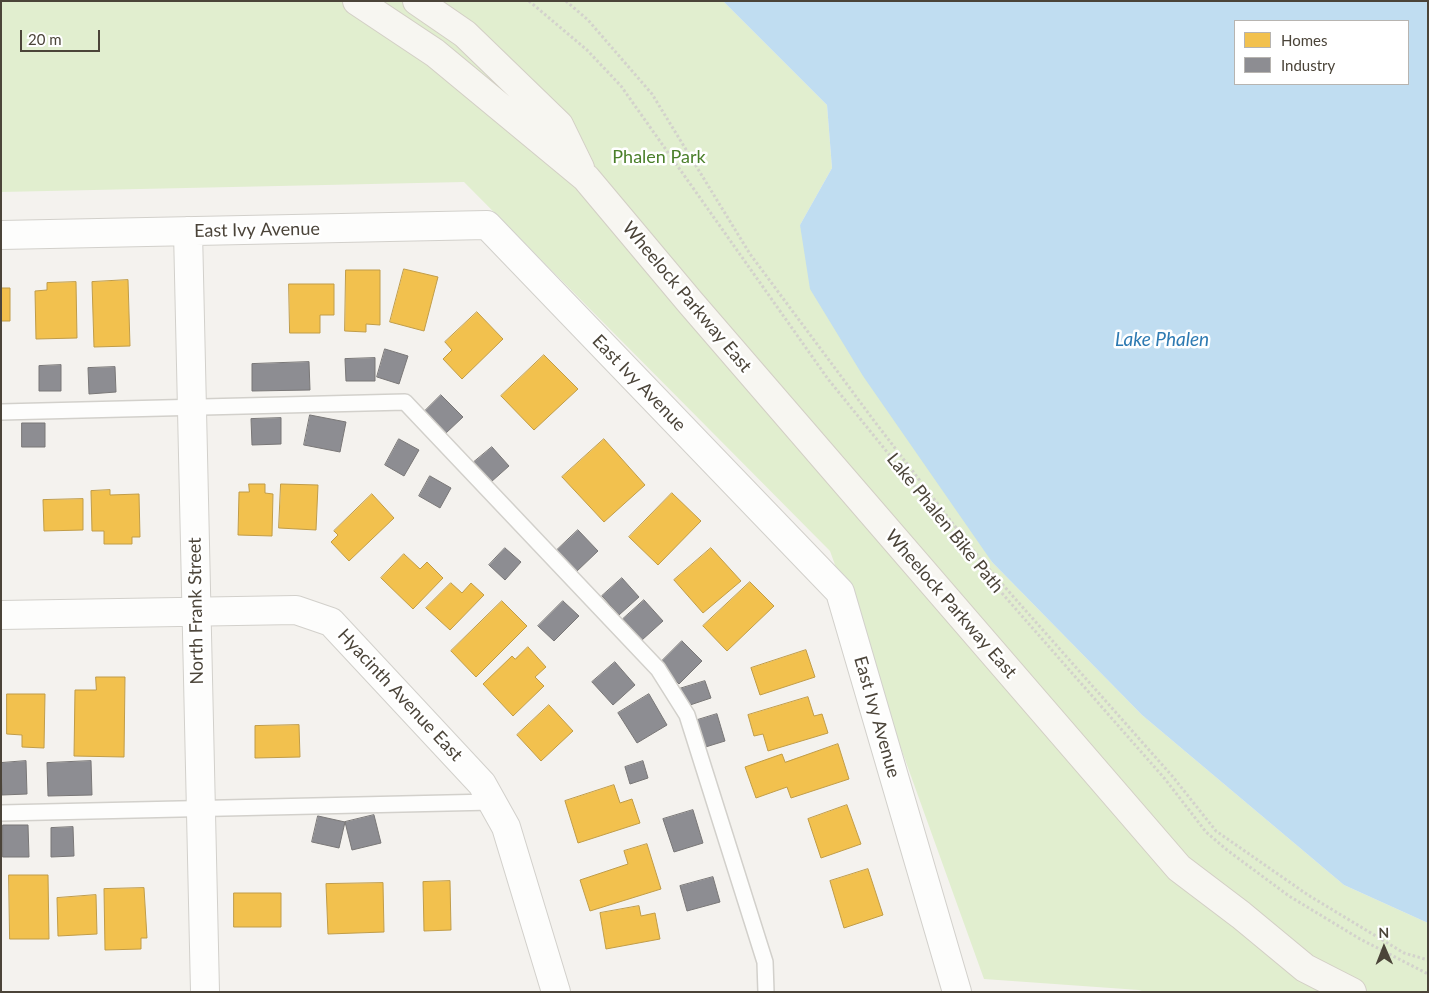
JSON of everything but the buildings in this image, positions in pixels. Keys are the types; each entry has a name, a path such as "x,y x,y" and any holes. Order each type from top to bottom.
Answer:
{"street":[{"name":"Wheelock Parkway East","path":"357,1 435,54 586,178 684,295 1179,868 1241,915 1305,968 1352,992"},
{"name":"Wheelock Parkway East","path":"418,1 465,34 559,125 586,178"},
{"name":"East Ivy Avenue","path":"1,235 487,225 840,592 957,992"},
{"name":"North Frank Street","path":"188,231 204,992"},
{"name":"Hyacinth Avenue East","path":"1,615 296,610 331,622 482,784 506,827 556,992"}],"lane":[{"path":"1,412 405,402 658,669 687,715 765,962 766,992"},
{"path":"1,813 492,802"}],"path":[{"name":"Lake Phalen Bike Path","path":"529,1 587,50 621,86 828,379 994,583 1165,779 1206,832 1289,896 1360,939 1428,974"},
{"path":"566,1 588,20 652,94 750,254 980,559 1173,777 1216,831 1308,895 1404,953 1428,960"}],"green space":[{"name":"Phalen Park","path":"1,1 723,1 827,105 832,168 800,225 992,562 1142,715 1344,885 1428,923 1428,992 1145,992 1139,990 984,979 830,551 464,182 1,192"}],"water":[{"name":"Lake Phalen","path":"723,1 1428,1 1428,923 1344,885 1142,715 992,562 863,376 810,289 800,225 832,168 827,105"}]}
